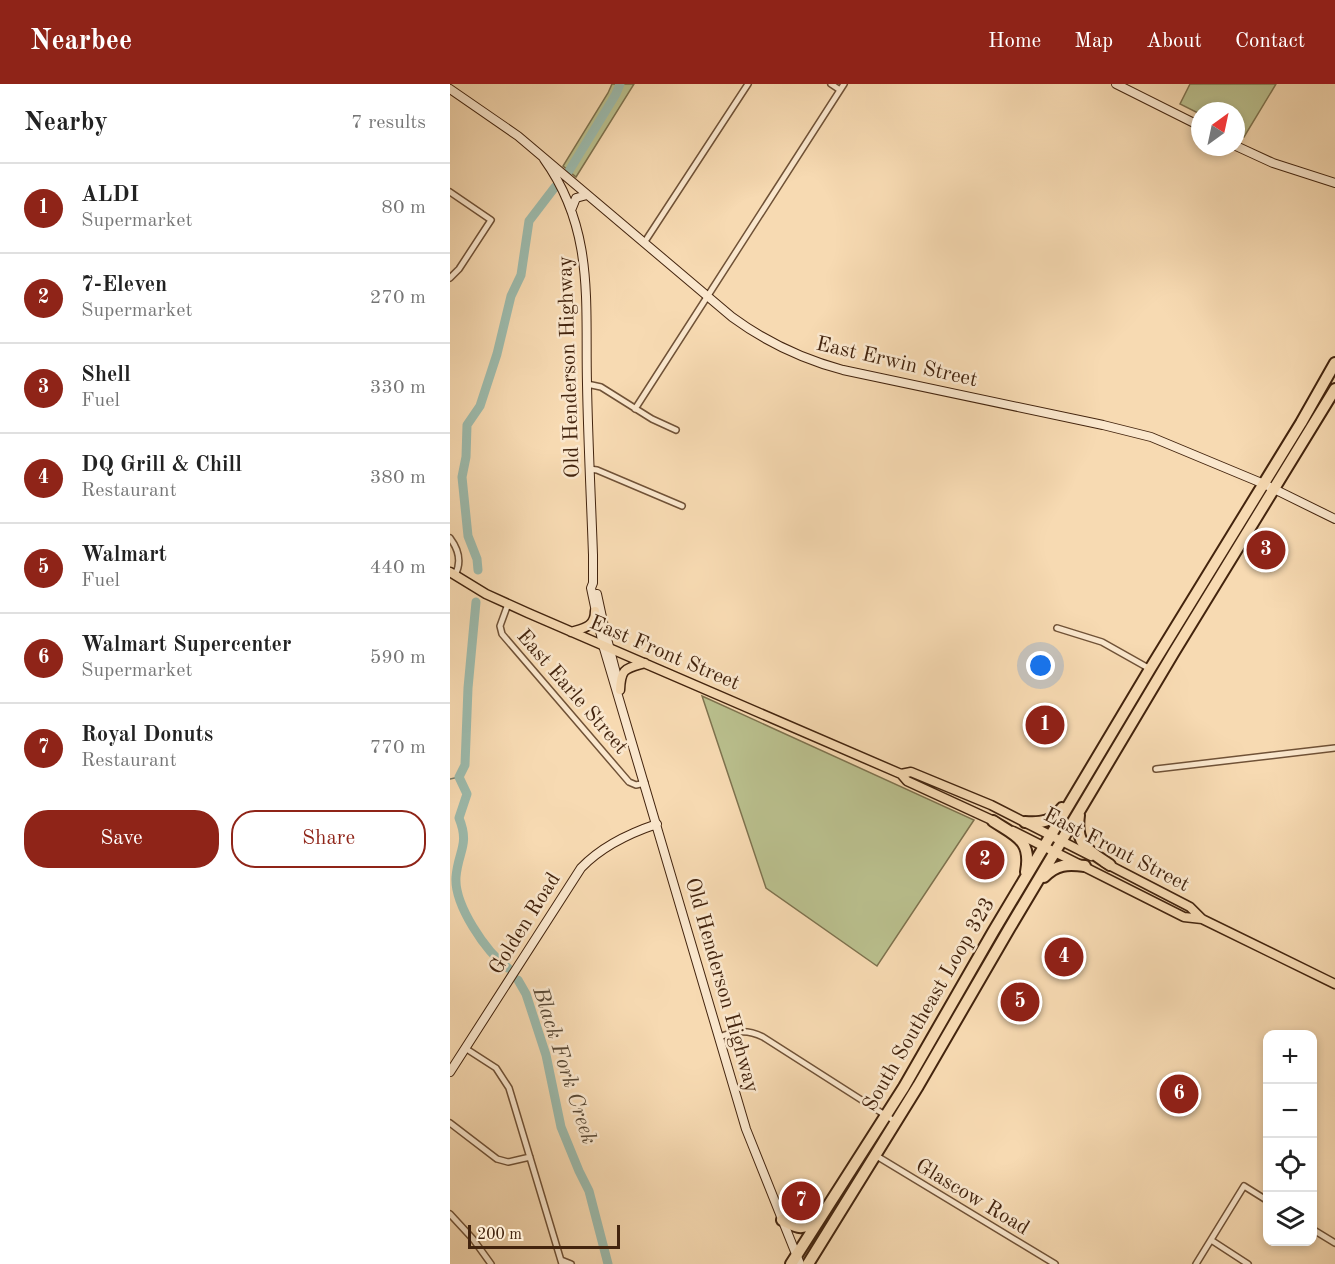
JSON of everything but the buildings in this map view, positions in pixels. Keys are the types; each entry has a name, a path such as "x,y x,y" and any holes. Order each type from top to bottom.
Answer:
{"highway":[{"name":"South Southeast Loop 323","path":"796,1261 886,1115 1025,877 1335,363"},
{"name":"South Southeast Loop 323","path":"808,1264 896,1122 1174,652 1335,389"},
{"path":"1025,822 1040,823 1051,820 1078,790"},
{"path":"1080,812 1078,832 1080,841 1110,865"},
{"path":"993,821 1025,844 1029,856 1025,877"},
{"path":"1034,888 1057,866 1066,864 1085,866"},
{"path":"954,999 964,1006"},
{"path":"782,1220 802,1228 808,1227 822,1216"}],"main road":[{"path":"1116,84 1191,122"},
{"name":"East Erwin Street","path":"450,89 501,123 706,297 770,342 819,363 856,373 1134,432 1264,484 1335,519"},
{"path":"1245,150 1273,163 1335,183"},
{"name":"Old Henderson Highway","path":"544,159 557,177 572,208 584,262 593,583 591,588 595,611 620,690 624,712 746,1129 796,1261"},
{"path":"572,208 576,198 587,195"},
{"name":"East Front Street","path":"452,574 508,604 901,774 907,781 1056,851 1184,917 1202,919"},
{"name":"Old Henderson Highway","path":"593,583 596,587 620,707 624,712"},
{"path":"571,632 590,626 595,619 595,611"},
{"path":"620,690 621,677 625,670 645,663"},
{"name":"East Front Street","path":"901,774 911,772 992,805 1190,907 1202,919"},
{"name":"Golden Road","path":"450,1072 581,868 593,857 626,836 657,824"},
{"path":"1202,919 1335,984"}],"street":[{"path":"644,243 748,84"},
{"path":"831,84 840,90"},
{"path":"635,409 844,84"},
{"path":"450,192 491,220 459,269 450,278"},
{"path":"587,384 601,387 635,409 676,430"},
{"path":"589,470 597,470 682,506"},
{"path":"450,538 459,555 460,565 452,574"},
{"name":"East Earle Street","path":"508,604 501,622 502,634 629,782 636,785 645,783"},
{"path":"1057,628 1102,642 1150,669"},
{"path":"1156,769 1335,748"},
{"path":"718,1037 741,1031 752,1032 763,1037 896,1122"},
{"path":"465,1048 490,1064 501,1074 509,1088 561,1262 571,1264"},
{"path":"450,1123 497,1159 508,1162 530,1157"},
{"name":"Glascow Road","path":"875,1155 1055,1264"},
{"path":"1196,1264 1244,1186 1263,1198"},
{"path":"450,1214 491,1264"},
{"path":"1317,1232 1335,1243"},
{"path":"1210,1240 1248,1264"}],"green space":[{"path":"612,84 634,84 576,177 563,166"},
{"path":"1190,84 1276,84 1245,135 1245,102 1191,102 1191,110 1180,104"},
{"path":"702,696 974,820 877,966 766,888"}],"waterway":[{"name":"Black Fork Creek","path":"569,171 620,84"},
{"name":"Black Fork Creek","path":"478,570 477,559 468,536 462,477 466,457 467,425 480,406 497,354 511,296 521,275 529,221 555,187"},
{"name":"Black Fork Creek","path":"476,602 468,688 465,765 459,777 467,794 459,818 463,842 456,877 460,901 473,927 490,951 508,968"},
{"path":"450,779 459,777"},
{"name":"Black Fork Creek","path":"518,980 526,994 546,1055 561,1127 589,1191 608,1264"}],"place":[{"name":"Shell","path":"1266,550"},
{"name":"ALDI","path":"1045,725"},
{"name":"7-Eleven","path":"985,860"},
{"name":"DQ Grill & Chill","path":"1064,957"},
{"name":"Walmart","path":"1020,1002"},
{"name":"Walmart Supercenter","path":"1179,1094"},
{"name":"Royal Donuts","path":"801,1201"}]}
